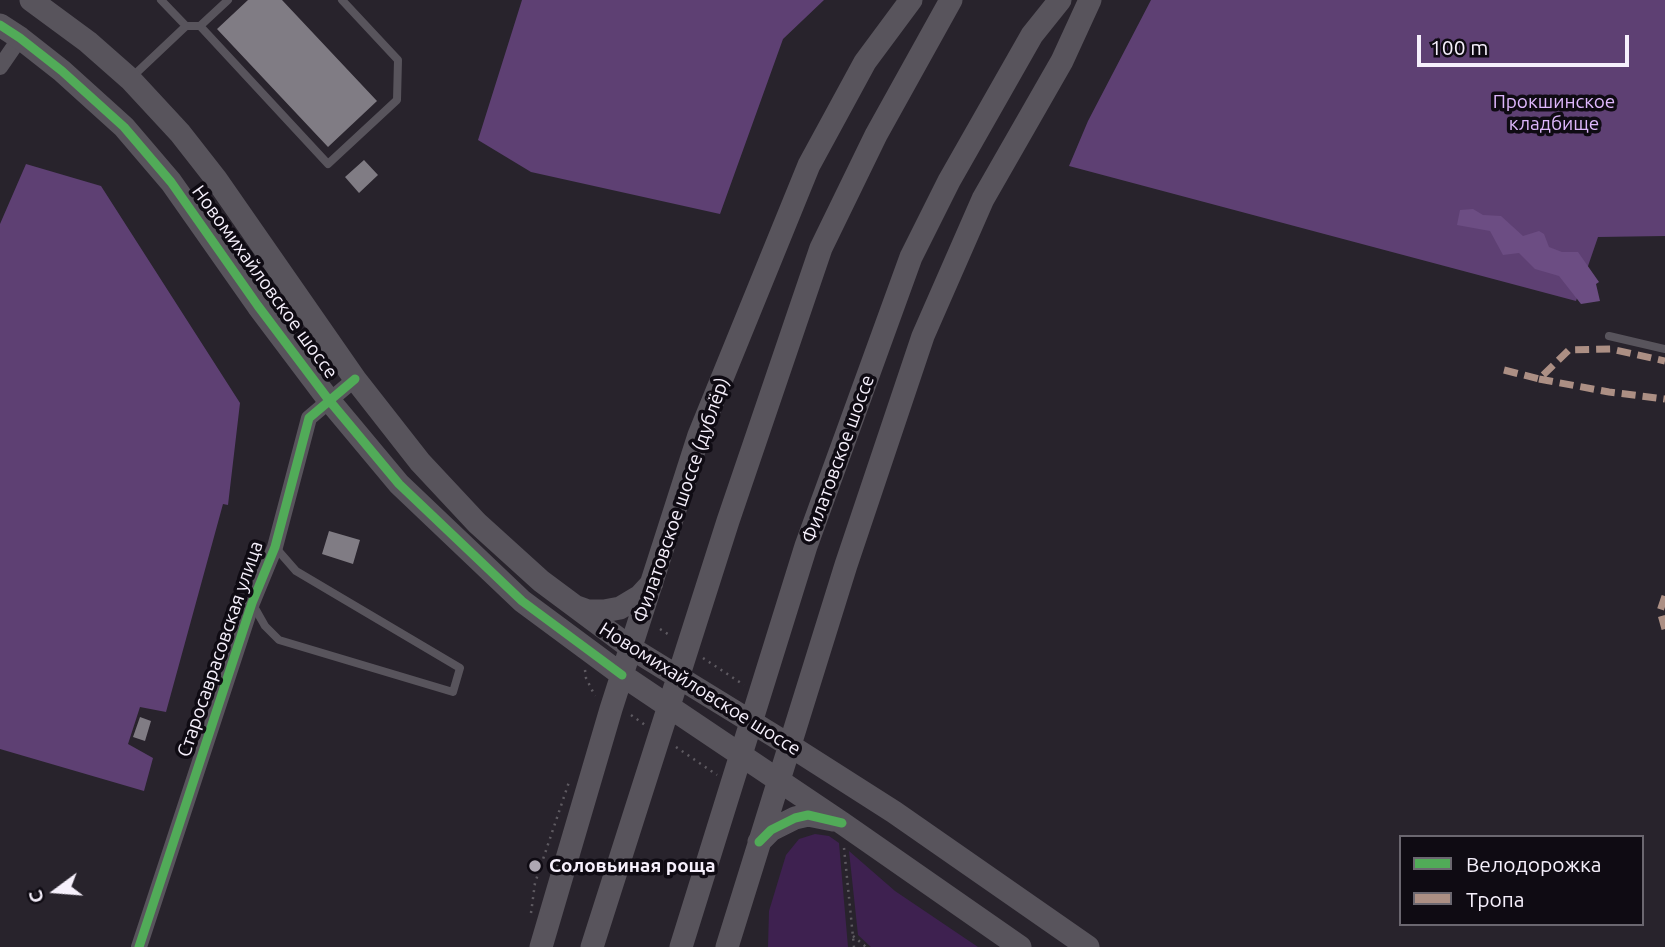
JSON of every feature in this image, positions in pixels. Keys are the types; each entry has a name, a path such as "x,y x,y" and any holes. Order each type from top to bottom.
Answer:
{"main road":[{"name":"Новомихайловское шоссе","path":"31,0 88,42 130,79 180,133 216,179 355,379 420,462 477,523 541,581 631,648 894,813 1088,947"},
{"name":"Филатовское шоссе (дублёр)","path":"541,947 622,675 699,435 809,165 865,62 911,0"},
{"path":"592,947 728,521 821,248 876,135 951,0"},
{"name":"Филатовское шоссе","path":"681,947 806,545 911,257 949,181 1032,35 1060,0"},
{"path":"727,947 871,488 923,336 984,199 1062,61 1090,0"},
{"name":"Новомихайловское шоссе","path":"0,25 62,71 124,127 171,182 258,306 328,399 399,484 522,601 622,675 778,780 843,834 1020,947"},
{"path":"572,605 588,611 620,608 640,596 652,583"},
{"path":"759,842 771,830 795,818 808,815 843,834"}],"street":[{"path":"0,67 20,38"},
{"name":"Старосаврасовская улица","path":"139,947 251,603 275,547 309,418 328,399 355,379"}],"lane":[{"path":"161,0 186,26"},
{"path":"130,79 186,26 200,26 228,0"},
{"path":"200,26 328,164 397,100 398,60 342,0"},
{"path":"1609,336 1665,349"},
{"path":"251,603 265,626 279,640 453,692 460,668 296,571 275,547"}],"path":[{"path":"660,629 671,636"},
{"path":"694,652 751,690"},
{"path":"585,669 586,678 595,694 596,706"},
{"path":"631,715 654,731"},
{"path":"677,747 722,779"},
{"path":"530,917 535,883 571,777"},
{"path":"843,834 854,947"},
{"path":"853,936 866,947"}],"shaded area":[{"path":"1473,209 1483,215 1501,216 1523,236 1539,231 1544,234 1549,247 1562,252 1578,252 1599,282 1596,284 1600,301 1581,304 1559,276 1535,269 1519,253 1503,255 1490,231 1457,225 1460,210"},
{"path":"815,834 829,836 839,843 848,947 768,947 769,911 786,855 799,839"},
{"path":"849,851 895,891 978,947 871,947 858,935"}],"green space":[{"path":"522,0 824,0 783,39 720,214 531,172 478,140"},
{"name":"Прокшинское кладбище","path":"1151,0 1665,0 1665,236 1598,237 1576,301 1069,166 1088,121"},
{"path":"26,164 101,186 240,403 228,505 223,504 166,712 140,707 128,744 153,758 144,791 0,749 0,224"}],"building":[{"path":"248,0 282,0 377,101 328,147 217,29"},
{"path":"364,160 378,175 359,193 345,177"},
{"path":"329,531 360,540 353,564 322,554"},
{"path":"140,717 151,721 145,741 133,737"}],"marked path":[{"path":"1504,370 1539,379 1569,350 1611,349 1665,361"},
{"path":"1539,379 1665,399"},
{"path":"1665,596 1660,611 1665,629"}],"cycle path":[{"path":"0,25 62,71 124,127 171,182 258,306 328,399 399,484 522,601 622,675"},
{"path":"139,947 252,603 275,547 309,418 355,379"},
{"path":"759,842 771,830 795,818 808,815 842,823"}],"place":[{"name":"Соловьиная роща","path":"535,866"}]}
